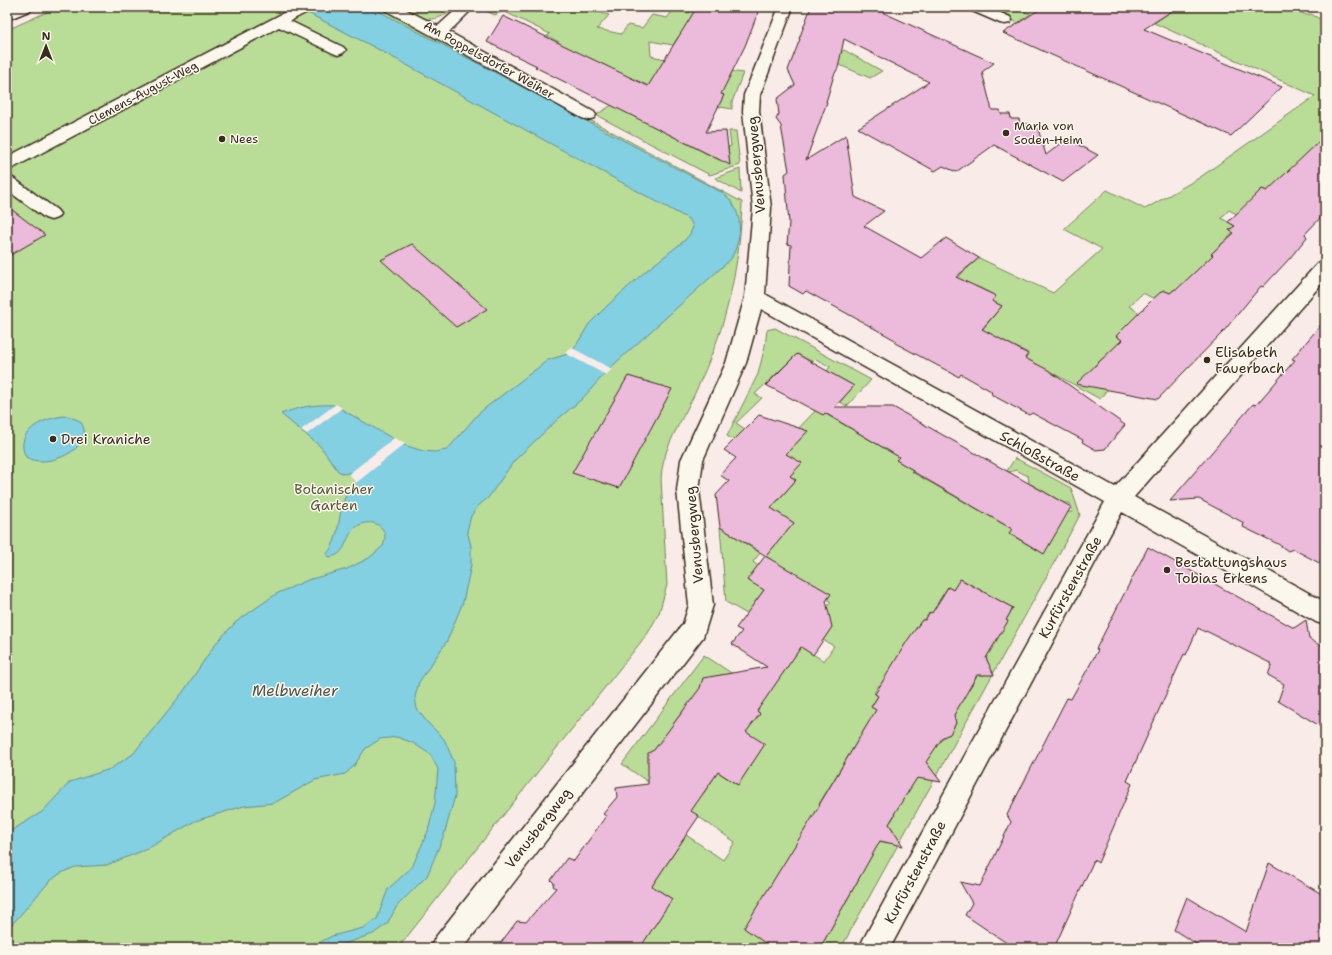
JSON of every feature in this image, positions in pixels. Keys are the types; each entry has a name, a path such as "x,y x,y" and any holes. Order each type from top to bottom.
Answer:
{"street":[{"path":"7,16 26,7"},
{"name":"Am Poppelsdorfer Weiher","path":"390,7 588,115"},
{"path":"440,33 467,7"},
{"name":"Venusbergweg","path":"445,948 694,629 701,605 688,490 692,460 736,363 755,297 762,208 751,110 752,95 786,7"},
{"path":"975,7 1004,20"},
{"name":"Clemens-August-Weg","path":"7,164 303,8"},
{"path":"279,22 338,50"},
{"path":"7,182 51,214"},
{"name":"Kurfürstenstraße","path":"874,948 1118,499 1325,268"},
{"name":"Schloßstraße","path":"755,297 1325,614"}],"green space":[{"name":"Botanischer Garten","path":"58,7 380,7 742,202 737,260 724,320 703,376 670,443 662,469 661,479 667,585 659,613 648,633 398,948 7,948 7,30"},
{"path":"400,7 460,7 442,16 430,19 418,16"},
{"path":"477,7 508,7 507,9 538,12 541,7 591,7 589,10 609,15 597,29 621,34 628,25 642,28 652,15 667,18 674,9 689,13 691,10 703,13 691,39 678,37 673,45 650,41 651,56 690,64 669,97 554,45 559,42 547,36 550,34 503,11 495,15"},
{"path":"982,7 1014,7 1031,14 1018,23"},
{"path":"1178,7 1300,7 1303,9 1298,11 1306,15 1311,14 1325,22 1325,135 1311,149 1312,150 1268,191 1262,189 1255,196 1242,217 1229,210 1221,218 1235,226 1229,230 1233,233 1212,253 1220,258 1206,261 1178,290 1175,289 1170,293 1163,290 1154,299 1143,293 1129,306 1146,317 1140,322 1133,319 1116,336 1123,340 1094,366 1115,379 1100,399 1025,358 1028,353 982,330 1002,306 992,301 996,296 976,286 972,291 930,302 979,258 1053,293 1102,249 1064,229 1107,190 1145,209 1199,178 1315,96 1154,23"},
{"path":"844,50 882,71 870,78 835,63 838,54"},
{"path":"729,71 743,73 732,102 732,109 715,106 719,104 724,95 721,94 726,78 730,77 731,74"},
{"path":"612,105 719,160 729,157 728,147 731,146 729,131 736,131 740,165 710,175 596,115"},
{"path":"740,169 741,193 715,178"},
{"path":"775,328 871,380 847,406 840,402 854,386 827,371 830,367 816,359 813,362 797,354 755,394 762,398 736,423 745,429 734,440 727,436 758,374 765,346 767,330"},
{"path":"817,409 899,457 896,460 913,470 912,472 1012,529 1009,534 1043,553 1067,512 1073,512 1070,503 1064,503 1029,483 1028,476 1016,470 1010,472 1007,471 1015,458 1071,488 1080,515 841,948 820,948 861,875 840,860 763,948 638,948 672,899 652,886 686,835 723,860 735,842 622,764 704,655 763,694 777,681 801,647 824,661 834,646 823,640 830,629 827,607 831,602 766,556 794,523 771,508 796,480 790,476 801,463 786,454 800,439 793,434","holes":["961,579 1013,608 1006,620 1008,621 985,655 989,665 984,675 977,675 971,686 969,685 954,715 956,723 950,734 943,737 935,746 871,707 878,696 874,693 879,685 890,692 917,627 922,620 925,620 930,612 937,616 938,602 948,587 953,590","702,687 743,702 760,713 746,732 751,764 737,785 718,772 703,794 655,750","869,722 926,762 930,767 916,778 893,813 895,815 889,824 894,831 887,843 880,841 878,845 819,804"]},
{"path":"720,527 760,553 753,562 758,566 764,590 754,603 759,607 752,617 726,602"}],"water":[{"name":"Melbweiher","path":"296,7 371,7 723,193 735,207 738,215 738,241 731,259 610,368 582,399 558,419 514,461 488,498 478,506 471,516 467,531 471,546 471,565 463,602 447,641 419,682 415,697 417,709 427,722 444,739 454,762 455,796 444,835 427,876 397,906 387,924 373,934 332,948 309,948 332,936 363,928 377,919 388,889 412,867 428,831 435,803 438,769 430,754 413,743 397,737 380,739 365,749 354,766 345,774 315,780 274,803 244,806 195,821 147,849 107,865 75,867 61,873 50,881 7,930 7,833 42,812 70,782 110,769 133,754 183,692 216,643 236,622 276,594 308,580 347,569 369,558 383,546 385,534 383,530 377,524 366,523 355,528 340,553 329,557 326,555 336,537 345,498 350,489 358,481 351,472 345,474 338,471 321,447 281,414 307,406 334,405 404,445 423,451 435,452 447,450 478,414 489,405 548,360 568,354 574,349 589,324 647,270 684,241 690,234 693,227 690,220 683,216 372,46"},
{"path":"68,416 80,421 84,430 83,439 77,447 68,454 46,461 26,457 23,448 24,440 34,427 51,419"}],"pier":[{"path":"572,348 612,369 606,375 565,353"},
{"path":"336,404 342,408 307,434 301,430"},
{"path":"394,438 406,443 356,483 349,474"}],"building":[{"path":"697,7 760,7 745,46 721,94 724,95 706,132 726,131 730,165 487,42 503,16 648,86"},
{"path":"811,7 871,7 994,63 982,72 992,110 1000,110 1001,114 1010,114 1011,119 1019,119 1020,124 1029,124 1030,129 1038,129 1046,155 1067,139 1098,155 1063,182 994,145 956,172 943,166 935,171 858,128 929,82 844,39 838,68 834,75 827,102 806,160 846,135 855,197 884,211 864,226 921,258 946,238 979,258 956,277 996,296 992,301 1002,306 982,329 1028,354 1025,358 1048,370 1125,425 1105,449 1096,450 1082,442 1083,440 1032,413 1029,415 992,395 991,391 961,374 959,377 895,343 897,341 806,291 803,294 789,286 791,245 787,244 789,223 785,174 789,171 781,126 776,119 779,114 777,99 795,85 788,70"},
{"path":"1043,7 1178,7 1144,29 1282,87 1231,136 1003,33"},
{"path":"1325,136 1325,213 1305,234 1307,237 1290,258 1263,287 1261,286 1223,332 1158,399 1076,384 1122,340 1116,336 1153,299 1163,290 1170,293 1177,289 1234,233 1229,230 1235,226 1228,222 1262,189 1267,191"},
{"path":"7,206 45,235 7,257"},
{"path":"412,244 487,309 456,327 381,260"},
{"path":"1325,320 1325,566 1293,549 1288,551 1278,544 1243,527 1244,523 1199,499 1170,501 1253,404 1256,405 1295,360 1292,359"},
{"path":"797,354 854,386 835,407 893,407 1071,507 1044,554 1009,533 1012,529 912,471 913,470 896,460 899,457 825,413 823,415 766,385"},
{"path":"628,376 672,389 619,488 572,473"},
{"path":"759,415 808,431 786,454 802,463 790,476 796,480 771,508 794,523 766,556 720,527 716,495 729,481 720,475 736,458 724,450"},
{"path":"1148,547 1294,628 1306,620 1309,639 1325,648 1325,729 1278,701 1284,684 1268,675 1272,664 1198,628 1186,655 1184,654 1127,781 1132,784 1098,863 1094,860 1054,948 1014,948 965,915 972,903 960,882 980,886 1011,822 1007,815 1067,698 1071,699 1098,650 1096,649"},
{"path":"765,556 831,594 826,601 832,627 813,655 801,647 757,711 760,714 746,732 765,744 738,785 718,772 691,811 699,816 652,886 672,899 640,948 497,948 517,921 526,922 556,888 553,886 554,883 551,880 567,858 574,861 606,816 603,814 617,797 616,788 648,784 648,753 654,750 700,688 703,678 767,667 732,644 742,631 736,628 764,590 747,580"},
{"path":"960,579 1013,608 1006,620 1008,621 986,658 994,675 977,675 954,715 956,723 950,734 943,737 926,762 941,782 917,778 889,824 903,846 880,841 820,948 772,948 744,928 820,805 876,710 871,707 878,696 875,694 907,641 922,620 925,620 930,612 932,613 948,587 953,590"},
{"path":"1269,863 1325,896 1325,948 1203,948 1174,930 1187,897 1246,932"}],"place":[{"name":"Maria von Soden-Heim","path":"1006,133"},
{"name":"Nees","path":"222,139"},
{"name":"Elisabeth Fauerbach","path":"1207,360"},
{"name":"Drei Kraniche","path":"53,439"},
{"name":"Bestattungshaus Tobias Erkens","path":"1167,570"}]}
